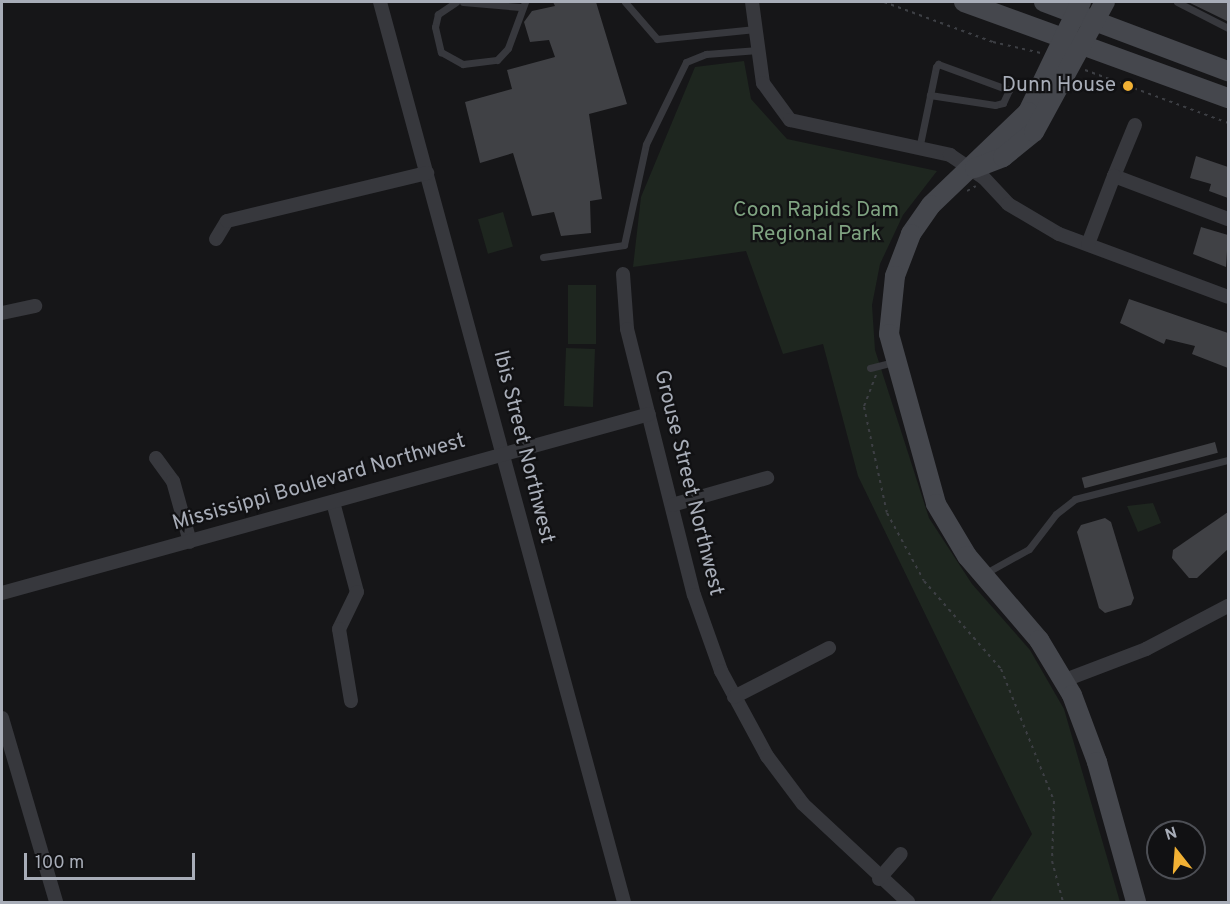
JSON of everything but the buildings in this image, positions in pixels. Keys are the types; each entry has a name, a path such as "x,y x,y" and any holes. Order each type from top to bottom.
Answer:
{"street":[{"name":"Ibis Street Northwest","path":"380,2 505,453 624,903"},
{"path":"752,2 766,92 790,120 950,155 1024,216 1088,244 1228,297"},
{"path":"964,2 1228,98"},
{"path":"1044,2 1079,8 1097,21 1228,71"},
{"path":"970,170 1003,158 1034,132 1085,45 1105,2"},
{"path":"1079,8 1028,112 923,214 905,244 888,324 894,362 931,494 983,575 1033,631 1065,680 1090,737 1136,903"},
{"path":"1088,244 1135,124"},
{"path":"216,239 227,221 427,173"},
{"path":"1114,176 1228,219"},
{"name":"Grouse Street Northwest","path":"623,274 627,329 702,622 734,697 790,788 879,879 908,903"},
{"path":"2,313 34,306"},
{"name":"Mississippi Boulevard Northwest","path":"2,593 649,414"},
{"path":"156,458 173,481 190,542"},
{"path":"672,505 767,478"},
{"path":"333,502 357,592 339,629 341,666 351,702"},
{"path":"1065,680 1126,658 1228,606"},
{"path":"734,697 829,648"},
{"path":"2,718 56,903"},
{"path":"879,879 902,854"}],"lane":[{"path":"456,2 438,14 435,27 441,52 464,64 497,60 517,35 523,4 463,2"},
{"path":"625,2 657,39 755,29"},
{"path":"1177,2 1228,28"},
{"path":"543,257 624,244 646,144 686,62 706,54 758,50"},
{"path":"919,149 930,95 936,67 943,63 1009,90 1003,103 995,105 930,95"},
{"path":"870,368 894,362"},
{"path":"983,575 1029,549 1056,514 1075,499 1228,460"}],"path":[{"path":"884,2 1041,53"},
{"path":"1087,70 1228,123"}],"green space":[{"name":"Coon Rapids Dam Regional Park","path":"744,61 751,99 787,139 937,171 903,215 880,264 872,305 875,350 929,518 972,584 1030,650 1064,709 1120,902 990,902 1032,834 858,476 823,344 783,354 746,251 633,267 641,197 695,67"},
{"path":"503,212 513,247 488,254 478,219"},
{"path":"568,285 596,285 596,344 568,344"},
{"path":"566,348 595,349 593,407 564,406"},
{"path":"1153,503 1161,523 1138,532 1127,506"}],"place":[{"name":"Dunn House","path":"1128,86"}]}
